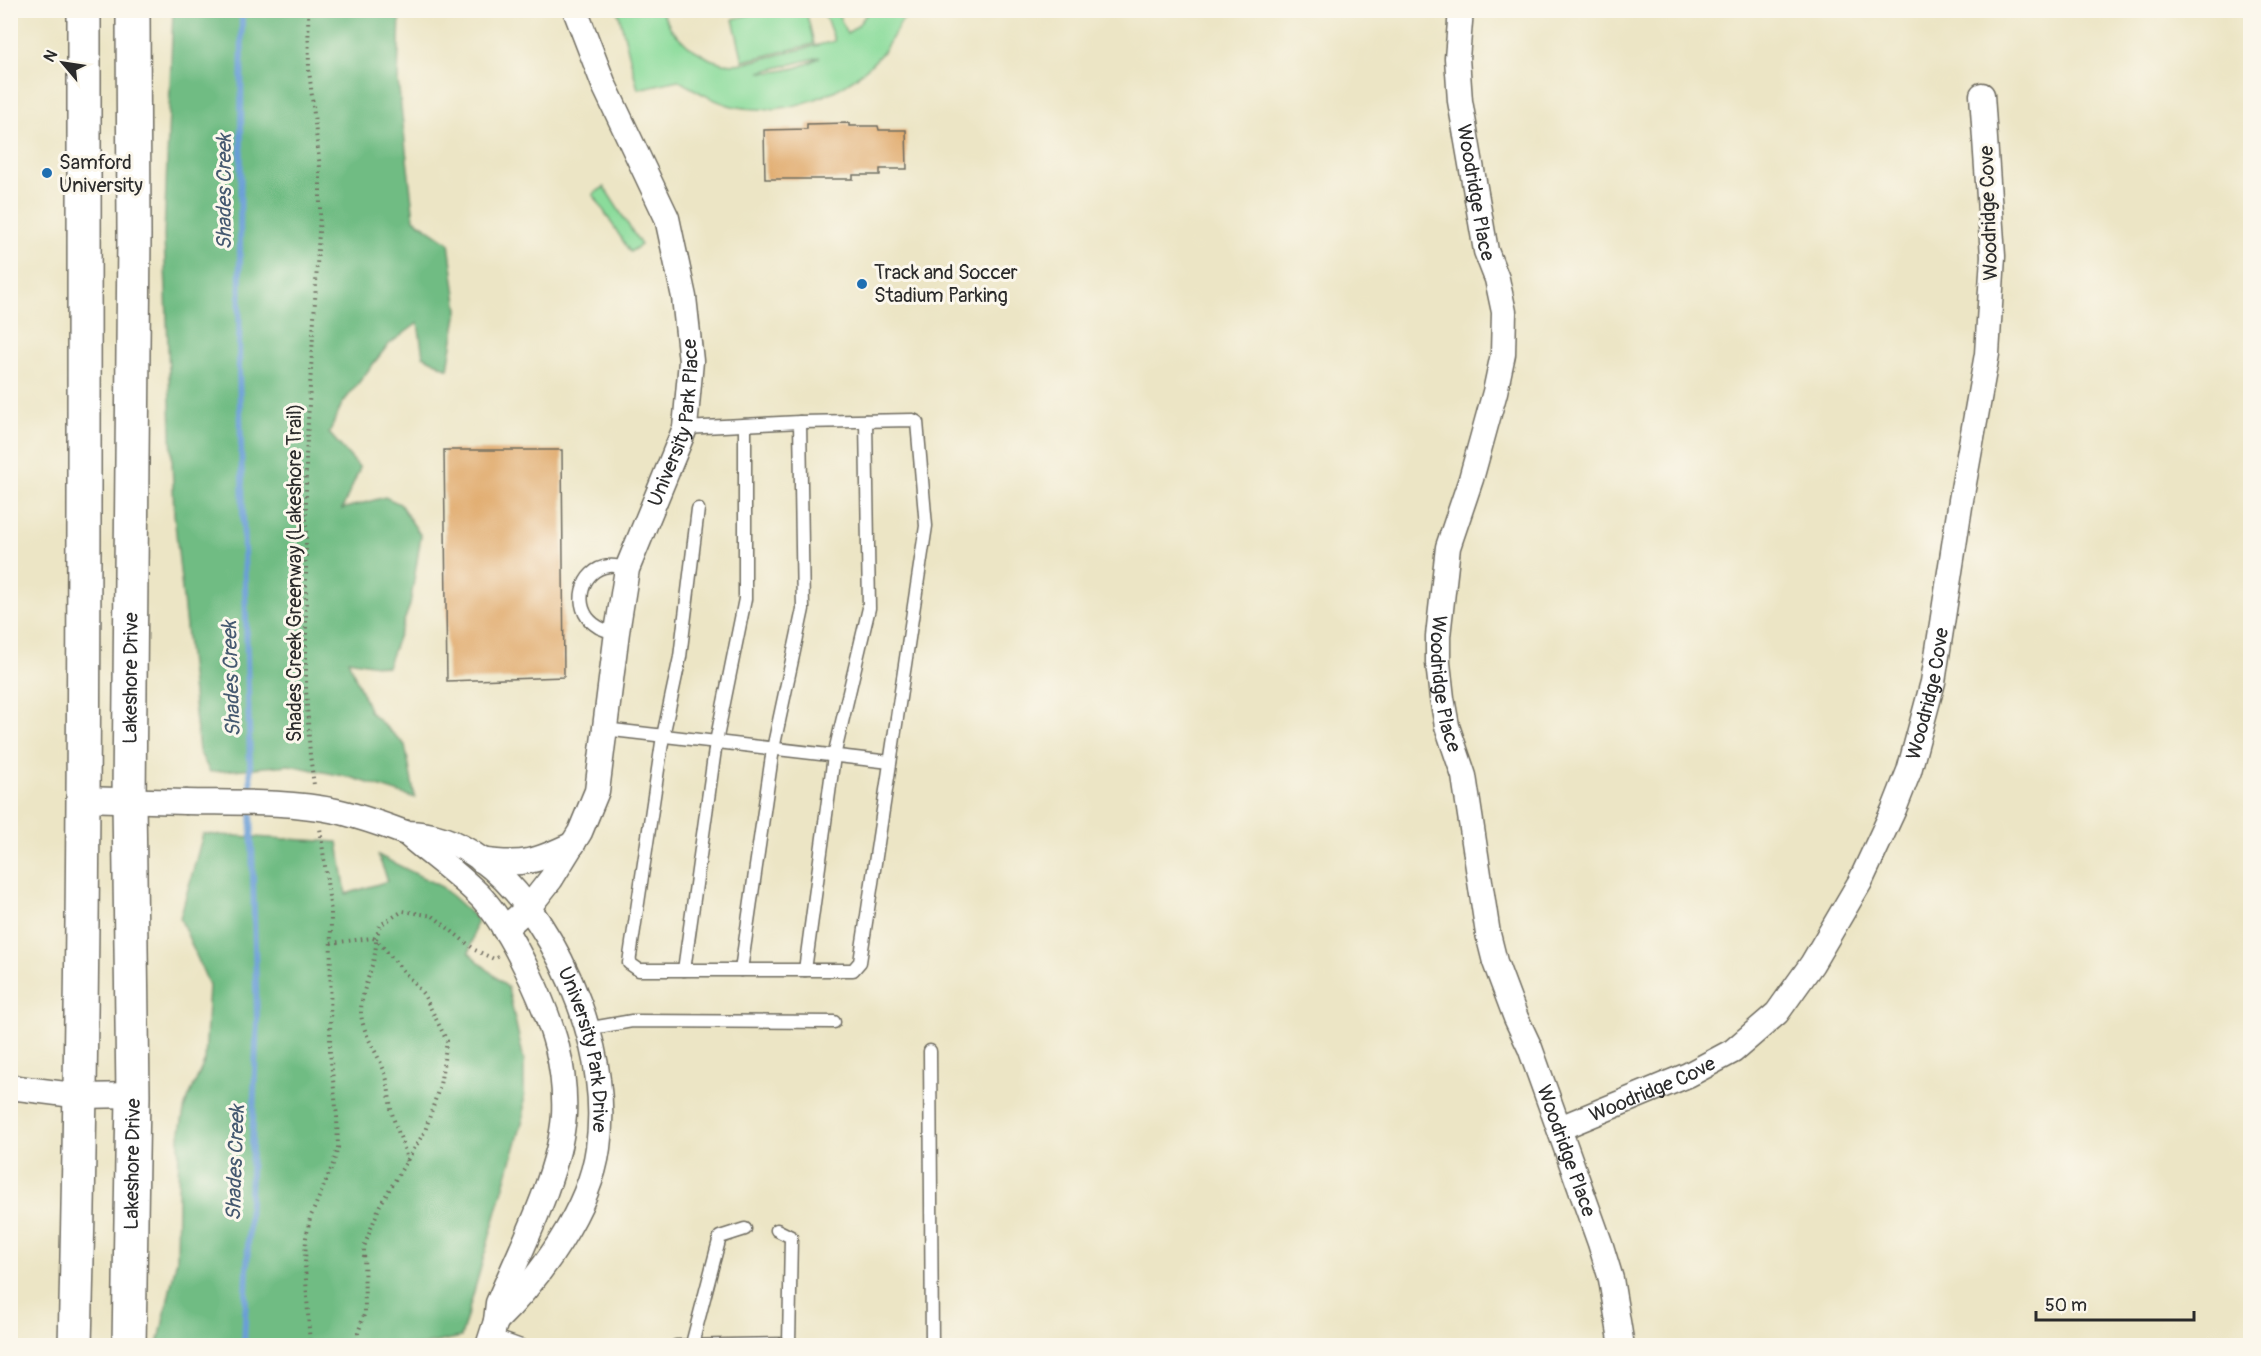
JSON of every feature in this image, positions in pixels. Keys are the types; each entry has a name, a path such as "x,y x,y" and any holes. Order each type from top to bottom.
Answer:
{"main road":[{"path":"75,1346 81,1095 84,10"},
{"name":"Lakeshore Drive","path":"129,1346 133,1095 129,800 134,235 133,10"}],"street":[{"name":"University Park Place","path":"508,935 551,879 573,844 597,791 627,569 685,428 691,361 684,297 667,218 604,86 575,10"},
{"name":"Woodridge Place","path":"1461,10 1457,58 1460,101 1486,251 1497,279 1504,312 1503,354 1468,490 1448,547 1438,636 1442,698 1447,726 1464,776 1482,902 1496,962 1560,1128 1609,1273 1622,1346"},
{"name":"Woodridge Cove","path":"1560,1128 1688,1075 1733,1051 1777,1013 1812,964 1860,882 1894,809 1909,771 1933,682 1961,500 1988,354 1994,256 1982,95"},
{"name":"University Park Drive","path":"82,799 297,805 336,811 372,820 406,833 483,899 508,935 543,1007 558,1048 564,1115 557,1151 536,1213 498,1303 492,1334"},
{"name":"University Park Drive","path":"406,833 426,833 436,836 481,860 511,885 529,907 539,920 564,970 586,1029 598,1079 600,1116 598,1149 582,1198 558,1247 492,1334"},
{"path":"481,860 514,864 554,853 573,844"},
{"path":"554,1038 586,1029"},
{"path":"10,1087 81,1095 133,1095"},
{"path":"536,1213 571,1224"}],"lane":[{"path":"685,428 800,422 913,420 916,422 926,526 860,962 853,970 639,970 629,963 663,736 680,657 698,509"},
{"path":"805,970 834,756 869,608 866,421"},
{"path":"741,970 773,749 803,609 800,422"},
{"path":"684,970 716,742 745,599 745,425"},
{"path":"617,632 603,630 588,618 582,608 582,589 591,574 598,568 614,565 627,569"},
{"path":"604,729 890,762"},
{"path":"586,1029 632,1021 834,1022"},
{"path":"930,1052 932,1346"},
{"path":"692,1344 720,1237 745,1229"},
{"path":"676,1346 692,1344 790,1345 791,1237 777,1230"},
{"path":"492,1334 521,1346"}],"path":[{"name":"Shades Creek Greenway (Lakeshore Trail)","path":"308,10 309,70 320,168 320,214 306,456 306,689 310,755 315,789"},
{"path":"310,1346 305,1264 306,1238 314,1208 338,1148 330,1052 331,912 319,823"},
{"path":"407,1163 405,1149 391,1108 384,1072 367,1034 361,1013 380,925 403,911 433,916 475,950 494,959 501,956 508,935"},
{"path":"331,943 376,939 424,994 447,1041 440,1085 425,1131 380,1205 364,1247 365,1312 358,1333 359,1346"}],"green space":[{"path":"766,10 806,11 814,44 743,61 733,19"},
{"path":"936,10 937,12 903,19 881,54 867,68 832,92 793,106 752,109 718,101 678,80 638,89 618,11 661,11 672,30 688,46 710,59 734,64 835,41 823,11 837,11 847,34 869,11","holes":["820,57 791,69 760,72"]},
{"path":"173,11 400,11 398,81 414,219 449,243 458,310 448,369 423,356 418,323 388,345 342,404 329,433 360,468 342,509 385,497 400,504 421,536 410,605 387,667 348,660 370,712 405,745 415,798 353,778 289,765 210,772 199,751 174,514 164,236"},
{"path":"604,187 641,245 630,252 593,194"},
{"path":"203,834 338,842 346,894 388,881 378,855 442,887 477,919 469,953 508,988 524,1060 524,1116 461,1337 418,1346 158,1345 177,1258 179,1136 185,1106 205,1060 209,985 180,918"}],"building":[{"path":"849,123 849,126 878,126 879,130 906,130 907,169 880,169 880,175 853,175 853,179 765,179 764,130 807,129 807,124"},
{"path":"444,450 562,450 564,677 447,681"}],"waterway":[{"name":"Shades Creek","path":"242,10 239,371 251,799"},
{"name":"Shades Creek","path":"244,1346 257,1020 251,809"}],"place":[{"name":"Samford University","path":"47,173"},
{"name":"Track and Soccer Stadium Parking","path":"862,284"}]}
